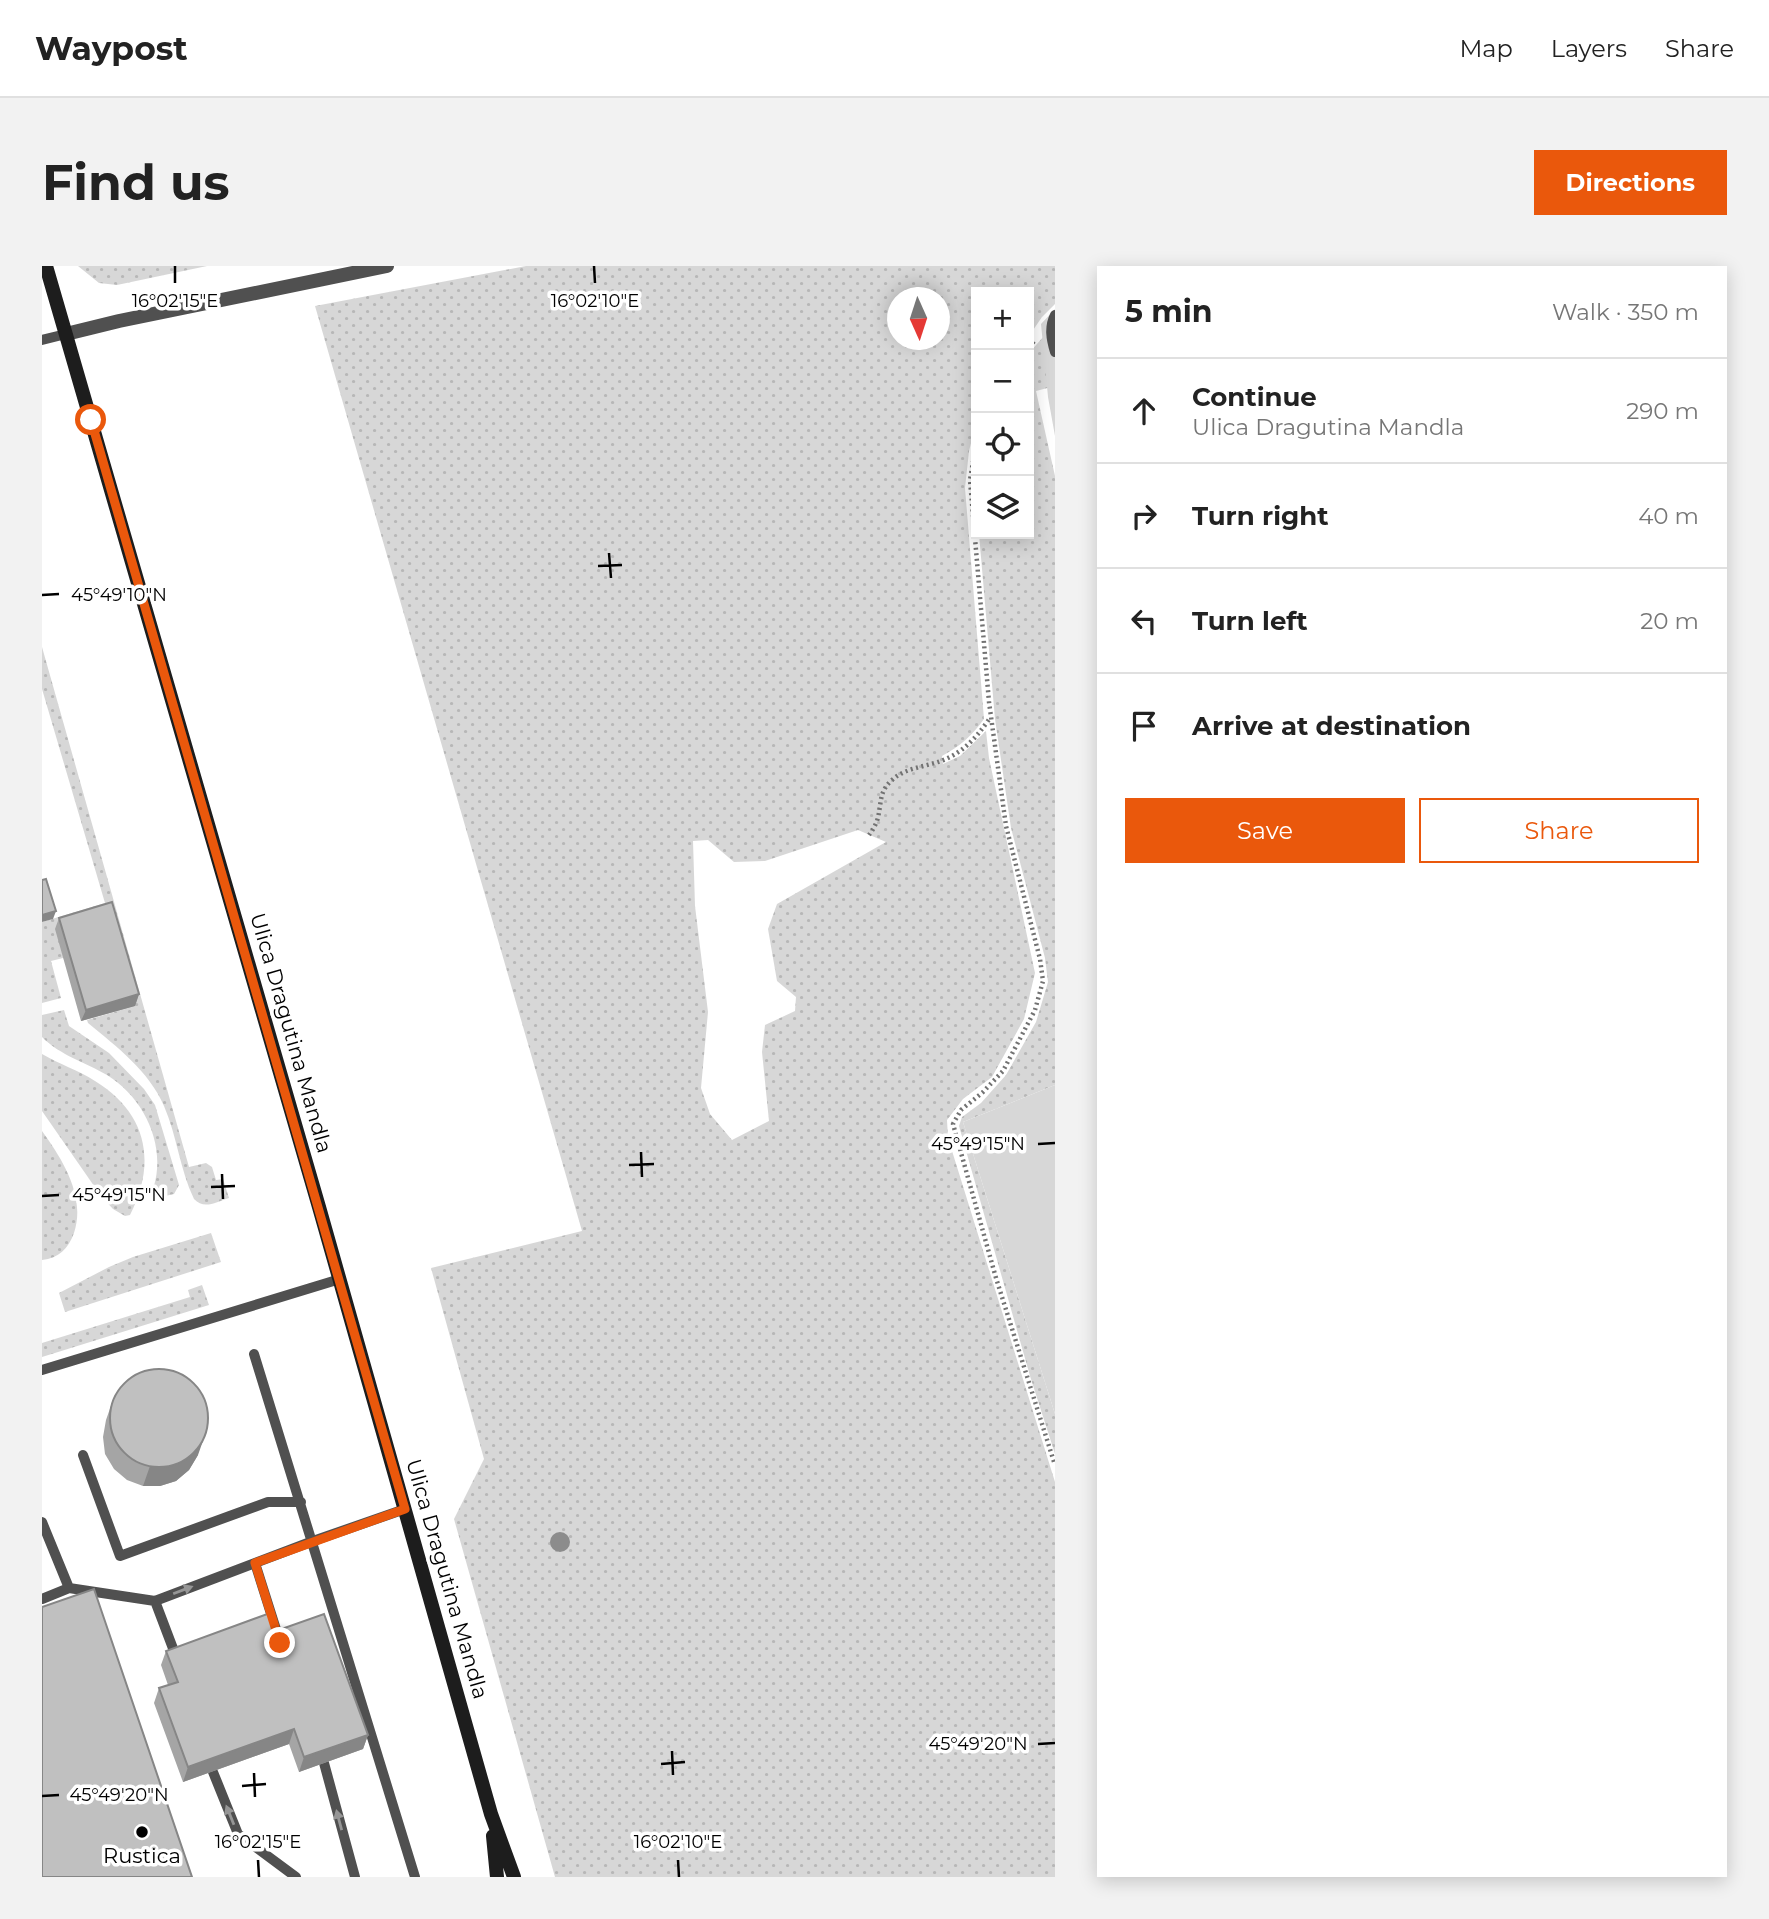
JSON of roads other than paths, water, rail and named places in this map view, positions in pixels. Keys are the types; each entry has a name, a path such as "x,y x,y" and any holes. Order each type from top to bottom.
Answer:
{"main road":[{"name":"Ulica Dragutina Mandla","path":"46,266 340,1279 491,1814 514,1877"},
{"name":"Ulica Dragutina Mandla","path":"491,1814 497,1877"}],"street":[{"path":"66,334 387,266"}],"lane":[{"path":"1055,315 1051,323 1051,340 1055,352"},
{"path":"42,340 66,334"},
{"path":"42,1370 340,1279"},
{"path":"254,1353 415,1877"},
{"path":"83,1455 120,1556 268,1502 301,1502"},
{"path":"42,1599 69,1588 155,1601 405,1509"},
{"path":"42,1522 69,1588"},
{"path":"255,1563 280,1643"},
{"path":"155,1601 177,1659"},
{"path":"324,1763 355,1877"},
{"path":"213,1772 238,1834 296,1877"}],"place":[{"name":"Rustica","path":"142,1832"}]}
